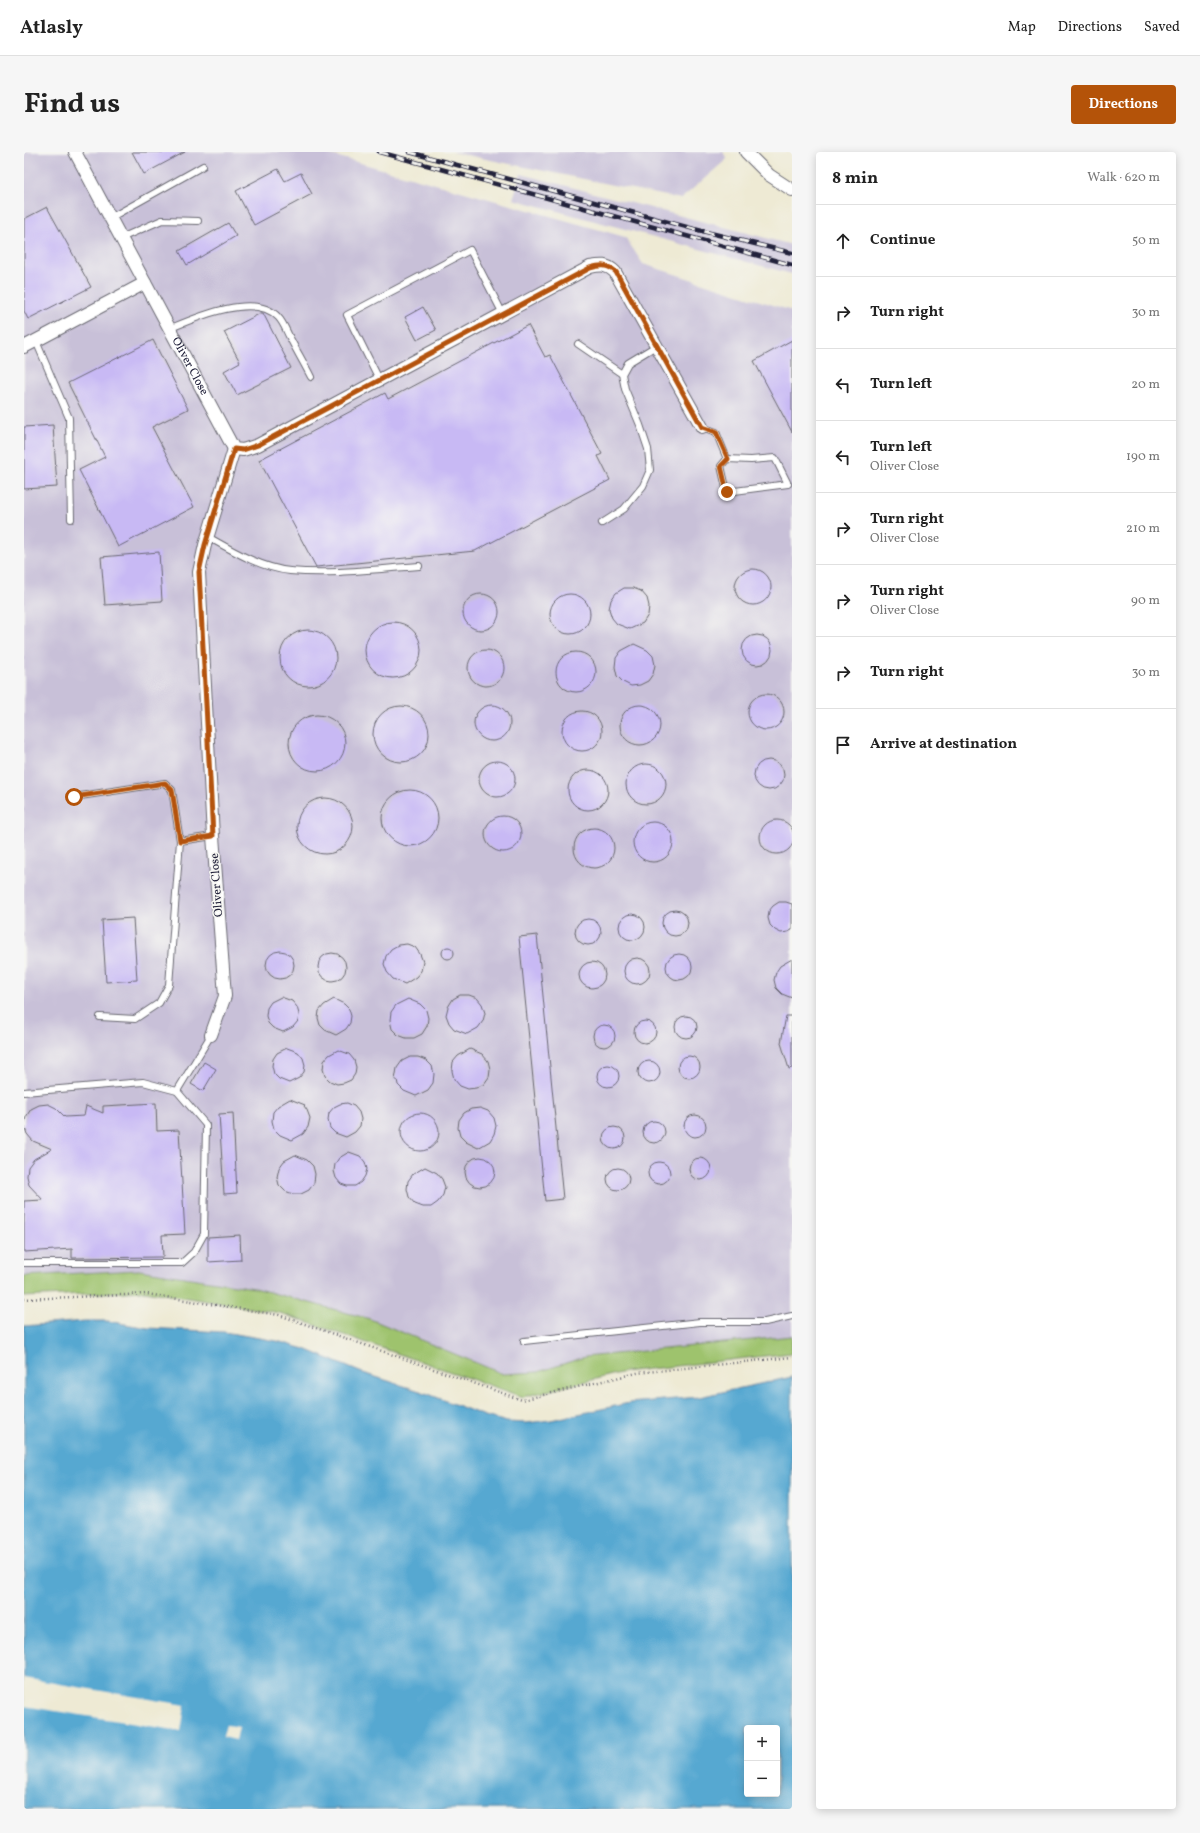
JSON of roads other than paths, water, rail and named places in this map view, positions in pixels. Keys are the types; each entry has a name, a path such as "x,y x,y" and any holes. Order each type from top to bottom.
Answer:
{"street":[{"name":"Oliver Close","path":"75,152 145,283 171,328 234,449 199,572 213,836 225,996 211,1035"},
{"path":"746,152 769,175 792,190"},
{"path":"234,449 243,450 258,445 379,379 590,268 602,265 610,267 616,272 702,427"},
{"path":"24,347 145,283"}],"lane":[{"path":"110,218 203,166"},
{"path":"121,238 162,220 198,221"},
{"path":"379,379 347,315 470,250 503,314"},
{"path":"171,328 198,317 242,307 257,306 269,310 279,318 311,377"},
{"path":"36,341 68,418 71,519"},
{"path":"578,344 622,374"},
{"path":"602,523 624,509 643,486 650,470 648,449 625,389 622,374 628,363 656,346"},
{"path":"702,427 716,432 728,459"},
{"path":"775,458 788,484 727,492 721,466 728,459 751,460 775,458"},
{"path":"208,537 258,563 289,571 333,572 419,566"},
{"path":"74,797 165,783 172,790 180,841 169,985 159,1003 136,1019 100,1017"},
{"path":"180,841 213,836"},
{"path":"177,1091 211,1035"},
{"path":"24,1092 143,1082 177,1091 206,1125 204,1234 194,1252 182,1263 24,1263"},
{"path":"524,1341 700,1322 765,1322 792,1316"}],"water":[{"path":"85,1321 107,1321 148,1328 224,1332 277,1341 305,1349 360,1372 423,1392 485,1416 507,1422 526,1423 551,1420 629,1403 699,1397 792,1377 792,1809 24,1809 24,1326"}],"railway":[{"path":"379,152 792,265"},
{"path":"409,152 694,229 792,253"}]}
